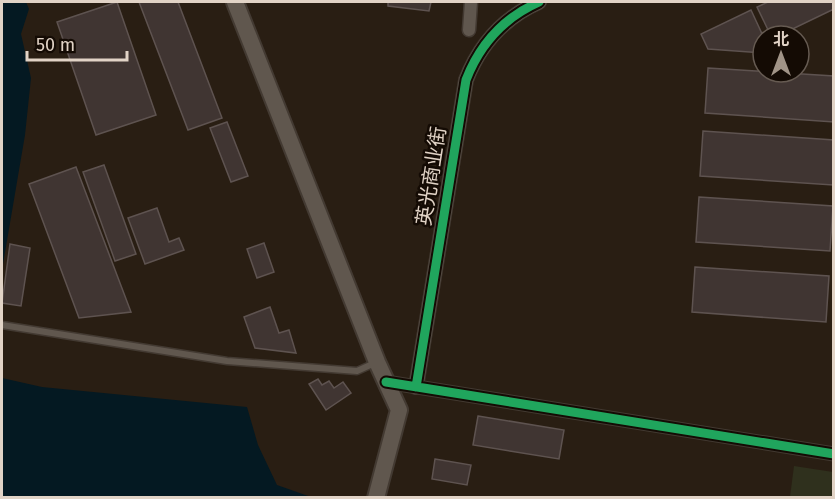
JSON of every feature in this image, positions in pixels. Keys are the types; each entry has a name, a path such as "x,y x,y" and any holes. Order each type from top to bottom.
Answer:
{"main road":[{"path":"235,2 377,362 399,410 376,498"}],"street":[{"path":"469,30 471,2"},
{"name":"英光商业街","path":"416,387 466,80 480,51 493,34 509,19 540,2"},
{"path":"386,382 834,454"}],"lane":[{"path":"2,325 227,361 357,371 377,362"}],"green space":[{"path":"794,466 833,472 833,497 790,497"}],"water":[{"path":"2,2 26,2 29,9 21,34 31,78 25,135 2,270"},
{"path":"2,378 42,387 247,407 258,445 277,485 311,497 2,497"}],"building":[{"path":"117,2 156,115 96,135 57,22"},
{"path":"139,2 178,2 222,118 188,130"},
{"path":"388,2 431,2 429,11 388,6"},
{"path":"768,2 834,2 834,9 803,24 765,24 757,7"},
{"path":"751,10 757,24 751,24 751,52 708,49 701,34"},
{"path":"708,68 751,71 751,84 811,84 811,75 834,76 834,122 705,113"},
{"path":"227,122 248,176 231,182 210,128"},
{"path":"703,131 834,140 833,185 700,176"},
{"path":"104,165 136,254 115,261 83,172"},
{"path":"76,167 131,312 79,318 29,184"},
{"path":"699,197 833,206 830,251 696,242"},
{"path":"157,208 169,242 179,238 184,250 145,264 128,218"},
{"path":"264,243 274,272 257,278 247,249"},
{"path":"10,244 30,248 21,306 2,303"},
{"path":"695,267 829,276 826,322 692,312"},
{"path":"270,307 279,333 289,330 296,353 255,348 244,317"},
{"path":"318,379 322,385 329,381 334,388 343,382 351,393 326,410 309,384"},
{"path":"478,416 564,430 559,459 473,445"},
{"path":"435,459 471,465 467,485 432,479"}],"cycle path":[{"path":"416,387 466,80 478,55 494,34 514,16 539,2"},
{"path":"386,382 834,454"}]}
